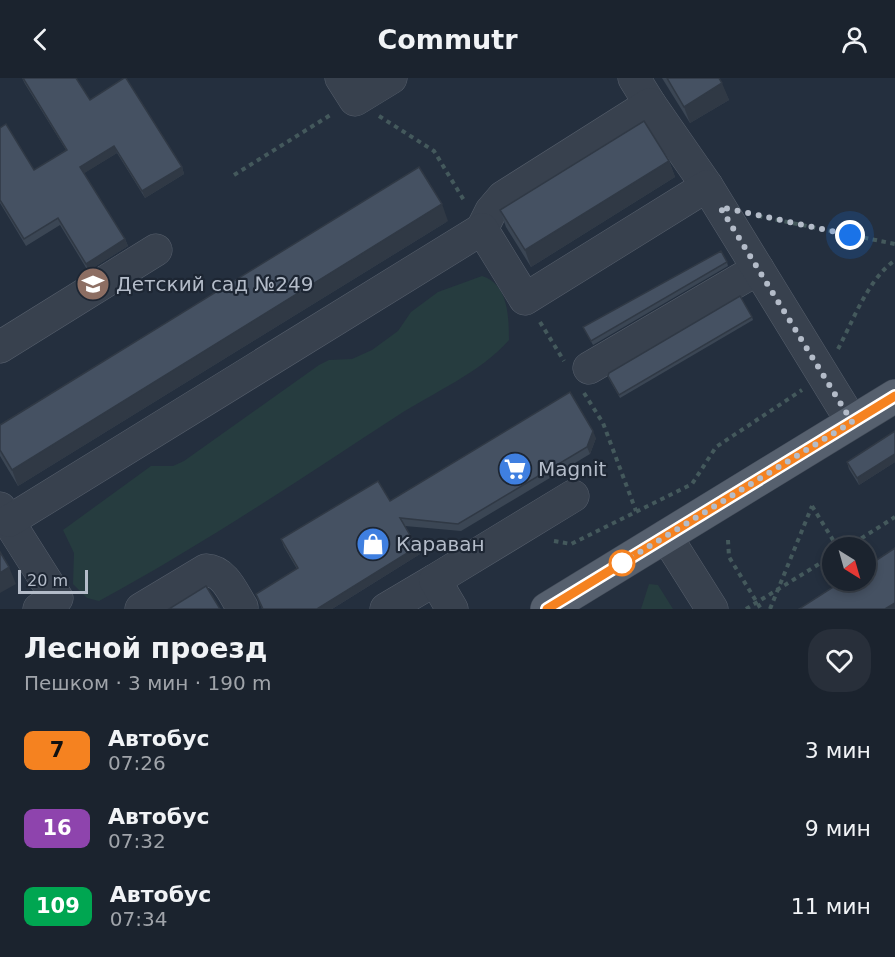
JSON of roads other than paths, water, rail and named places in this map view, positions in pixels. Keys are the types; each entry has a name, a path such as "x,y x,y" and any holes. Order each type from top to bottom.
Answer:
{"main road":[{"path":"547,609 895,396"}],"lane":[{"path":"348,89 391,78"},
{"path":"39,609 57,598 4,515 482,229 491,211 503,197 642,91 713,197 852,422"},
{"path":"482,229 525,299 713,197"},
{"path":"0,346 156,250"},
{"path":"578,373 758,269"},
{"path":"386,609 573,496"},
{"path":"666,536 712,609"},
{"path":"141,609 206,570 213,571 224,579 242,607"},
{"path":"435,580 452,609"}],"place":[{"name":"Детский сад №249","path":"93,284"},
{"name":"Magnit","path":"515,469"},
{"name":"Караван","path":"373,544"}]}
